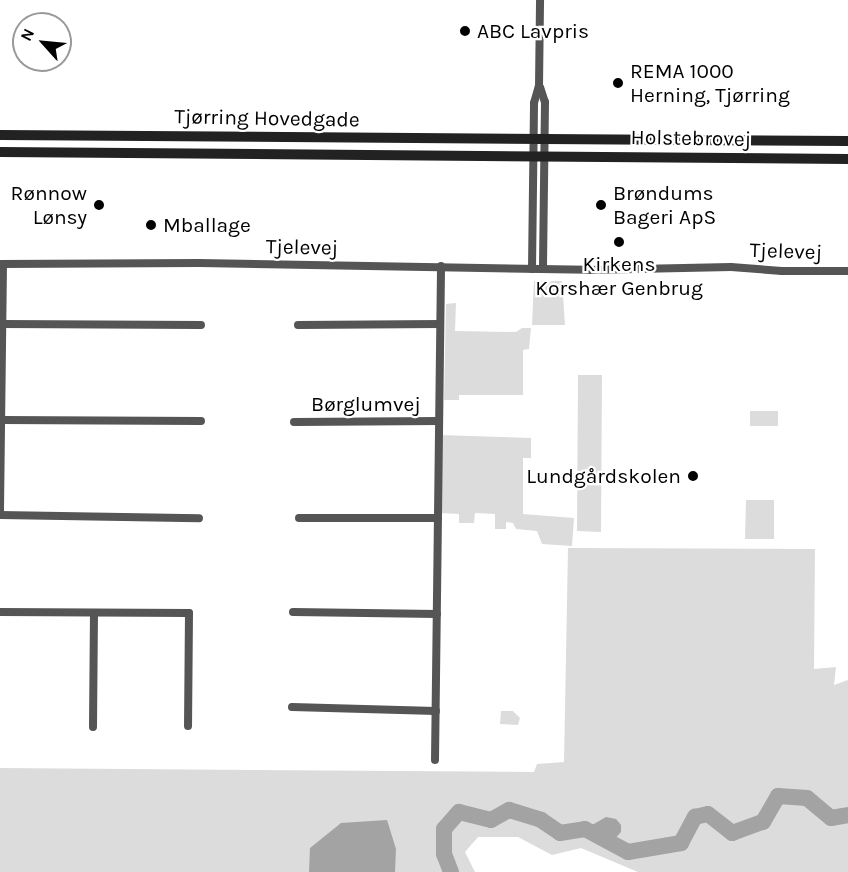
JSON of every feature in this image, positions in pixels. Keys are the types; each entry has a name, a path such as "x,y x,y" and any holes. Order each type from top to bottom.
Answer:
{"main road":[{"name":"Tjørring Hovedgade","path":"0,135 539,140"},
{"name":"Holstebrovej","path":"539,140 848,141"},
{"name":"Tjørring Hovedgade","path":"0,152 538,156"},
{"name":"Holstebrovej","path":"538,156 848,159"}],"street":[{"path":"532,268 539,140 545,102 539,86 540,0"},
{"path":"538,156 543,269"},
{"name":"Tjelevej","path":"2,264 199,263 543,269 714,267 848,271"},
{"path":"2,264 0,515 199,518"},
{"name":"Børglumvej","path":"435,760 441,266"},
{"path":"3,324 201,325"},
{"path":"298,325 440,324"},
{"path":"2,420 201,421"},
{"name":"Børglumvej","path":"294,422 439,422"},
{"path":"299,518 438,518"},
{"path":"0,612 189,613 188,726"},
{"path":"293,612 437,615"},
{"path":"93,727 94,613"},
{"path":"292,707 436,711"}],"shaded area":[{"path":"534,281 562,281 565,325 532,325"},
{"path":"456,303 455,331 516,332 522,328 531,328 529,349 523,350 523,395 459,395 459,400 444,400 446,304"},
{"path":"578,375 602,375 601,532 577,531"},
{"path":"750,411 778,411 778,426 750,426"},
{"path":"439,435 531,438 531,458 523,458 523,514 574,518 572,546 542,544 537,531 516,529 513,523 506,522 506,529 495,529 495,514 475,513 474,523 459,523 459,514 439,513"},
{"path":"746,500 774,500 774,539 745,539"},
{"path":"568,548 815,549 814,669 836,667 834,685 848,680 848,872 638,872 581,848 552,855 518,837 478,837 465,852 475,872 0,872 0,768 534,772 537,764 564,762"},
{"path":"501,711 513,711 520,718 518,725 500,724"},
{"path":"606,817 616,819 621,825 621,832 611,843 585,829"},
{"path":"387,820 396,849 395,872 309,872 310,848 341,823"}],"waterway":[{"path":"451,872 444,854 444,829 459,812 491,820 509,810 541,820 560,833 585,829 628,852 681,843 695,817 708,814 732,833 763,822 778,796 807,798 831,818 848,815"}],"place":[{"name":"ABC Lavpris","path":"465,31"},
{"name":"REMA 1000 Herning, Tjørring","path":"618,83"},
{"name":"Rønnow Lønsy","path":"99,205"},
{"name":"Brøndums Bageri ApS","path":"601,205"},
{"name":"Mballage","path":"151,225"},
{"name":"Kirkens Korshær Genbrug","path":"619,242"},
{"name":"Lundgårdskolen","path":"693,476"}]}
